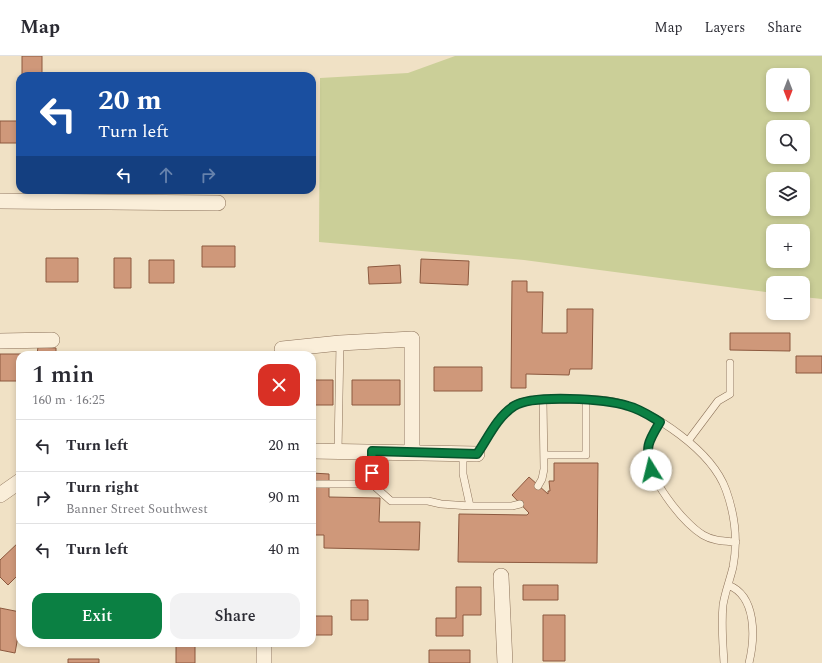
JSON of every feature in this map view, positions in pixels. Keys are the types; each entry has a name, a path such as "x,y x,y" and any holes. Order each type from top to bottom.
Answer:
{"street":[{"path":"0,201 218,203"},
{"path":"282,349 340,343 412,339 412,452"},
{"path":"0,341 52,340"},
{"path":"316,451 470,454"},
{"path":"0,495 16,484"},
{"path":"501,576 504,663"},
{"path":"264,647 264,663"}],"lane":[{"path":"338,451 340,343"},
{"path":"688,440 718,401 730,394 730,363"},
{"path":"544,455 586,455 586,399"},
{"path":"470,506 463,474 470,454 505,413 518,404 531,400 586,399 614,402 637,409 660,422 688,440 712,466 726,488 733,512 736,542 733,568 728,585 722,622 724,663"},
{"path":"538,486 542,479 544,469 543,400"},
{"path":"660,422 652,435 647,450 651,470 658,485 694,529 703,536 712,539 736,542"},
{"path":"372,451 372,484"},
{"path":"316,484 372,484 391,501 428,501 441,504 470,506 512,506 520,504"},
{"path":"728,585 734,587 740,592 749,608 752,622 752,642 749,663"}],"green space":[{"path":"455,56 822,56 822,299 810,298 810,276 766,276 766,292 524,260 319,242 320,78 408,73"}],"building":[{"path":"22,56 42,56 42,72 22,72"},
{"path":"0,121 16,121 16,143 0,143"},
{"path":"202,246 235,246 235,267 202,267"},
{"path":"46,258 78,258 78,282 46,282"},
{"path":"114,258 131,258 131,288 114,288"},
{"path":"421,259 469,261 468,285 420,283"},
{"path":"149,260 174,260 174,283 149,283"},
{"path":"400,265 401,283 369,284 368,267"},
{"path":"512,281 527,281 527,292 543,292 542,333 567,333 567,309 593,309 592,369 570,369 569,375 526,374 526,388 511,388"},
{"path":"730,333 790,333 790,351 730,350"},
{"path":"38,347 56,348 56,351 37,351"},
{"path":"0,354 16,354 16,381 0,381"},
{"path":"796,356 822,356 822,373 796,373"},
{"path":"434,367 482,367 482,391 434,391"},
{"path":"316,380 333,380 333,405 316,405"},
{"path":"352,380 400,380 400,405 352,405"},
{"path":"554,463 598,463 597,563 458,562 459,514 527,515 529,513 512,495 529,477 548,494 548,491 550,491 549,481 554,481"},
{"path":"316,473 329,474 329,497 380,498 379,522 420,522 419,550 324,548 324,535 316,535"},
{"path":"16,545 16,577 8,585 0,577 0,560"},
{"path":"523,585 558,585 558,600 523,600"},
{"path":"456,587 481,587 481,615 463,615 463,636 436,636 436,618 456,618"},
{"path":"351,600 368,600 368,620 351,620"},
{"path":"0,608 16,611 16,647 15,653 0,650"},
{"path":"543,615 565,615 565,661 543,661"},
{"path":"316,616 332,616 332,635 316,635"},
{"path":"176,647 195,647 195,663 176,663"},
{"path":"429,650 470,650 470,663 429,663"},
{"path":"68,659 99,659 99,663 68,663"}],"route":[{"path":"372,473 372,451 477,454 497,423 512,407 531,400 586,399 614,402 628,406 647,414 660,422 652,435 647,450 651,470"}]}
